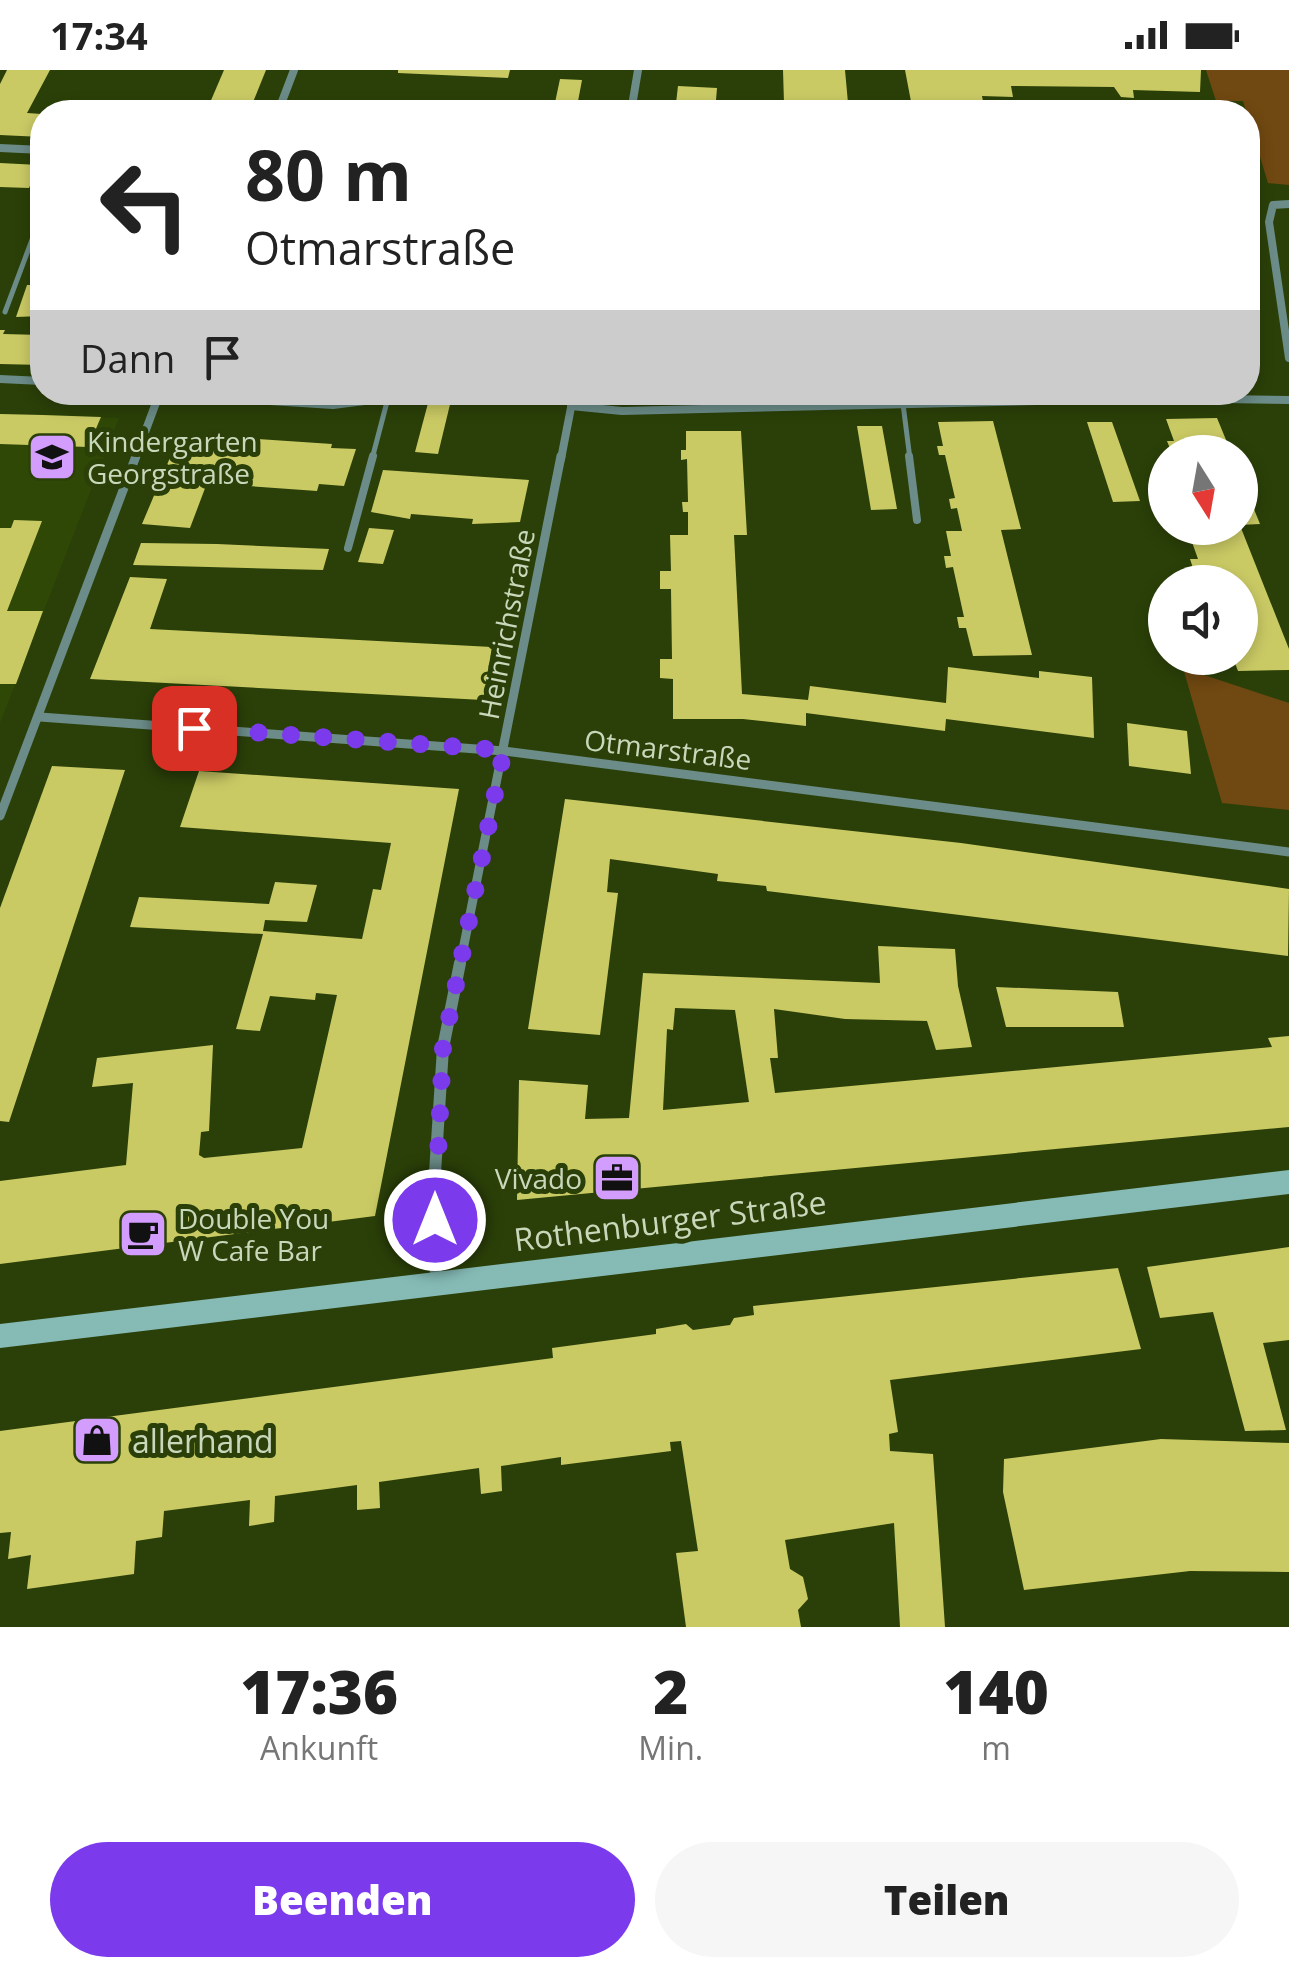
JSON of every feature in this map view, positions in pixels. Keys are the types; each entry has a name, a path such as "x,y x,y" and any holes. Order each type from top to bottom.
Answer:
{"main road":[{"name":"Rothenburger Straße","path":"0,1336 1289,1182"}],"street":[{"path":"283,100 294,70"},
{"path":"632,100 638,70"},
{"path":"0,148 30,149"},
{"path":"1289,204 1273,205 1268,222 1289,358"},
{"path":"0,380 30,381"},
{"path":"1260,399 1289,400"},
{"path":"0,816 155,405"},
{"path":"571,406 622,410 856,405"},
{"name":"Heinrichstraße","path":"436,1281 435,1173 443,1048 571,406"},
{"name":"Otmarstraße","path":"40,717 504,750 1289,852"}],"lane":[{"path":"6,312 30,245"},
{"path":"348,548 386,405"},
{"path":"903,405 917,520"}],"shaded area":[{"path":"1206,70 1289,70 1289,185 1268,183 1260,157 1260,100 1216,100"},
{"path":"0,414 119,418 0,723"},
{"path":"1185,675 1204,675 1289,703 1289,810 1222,803"}],"building":[{"path":"7,70 50,70 34,100 30,100 30,136 0,135 0,84"},
{"path":"224,70 266,70 254,100 211,100"},
{"path":"398,70 510,70 508,78"},
{"path":"783,70 845,70 848,100 784,100"},
{"path":"905,70 1201,70 1200,92 1133,90 1134,98 1121,97 1114,87 1011,86 1013,97 911,100"},
{"path":"560,79 582,80 578,100 556,100"},
{"path":"678,86 717,88 716,100 676,100"},
{"path":"0,163 30,165 29,188 0,187"},
{"path":"27,285 30,285 30,316 16,317"},
{"path":"0,330 5,330 3,334 30,335 30,365 0,364"},
{"path":"428,405 450,405 438,454 415,452"},
{"path":"0,414 101,417 88,447 0,444"},
{"path":"1217,418 1224,435 1172,435 1166,419"},
{"path":"993,421 1021,529 1001,530 1032,655 973,656 966,628 959,628 957,617 964,617 953,567 946,568 944,556 951,556 946,531 962,531 957,508 951,509 949,499 955,498 945,455 939,455 937,446 943,446 938,422"},
{"path":"1087,422 1112,422 1140,501 1113,502"},
{"path":"857,426 882,426 897,509 871,510"},
{"path":"686,431 741,431 747,535 734,535 742,694 808,700 810,686 946,703 948,667 1039,678 1039,671 1092,677 1094,738 946,719 945,731 806,713 806,726 743,719 673,719 673,679 660,678 660,659 672,659 671,589 660,589 660,571 671,571 670,535 688,535 688,512 683,512 682,502 688,502 687,459 681,460 681,450 686,450"},
{"path":"180,434 356,449 344,486 319,484 317,491 207,483 190,528 142,524"},
{"path":"383,470 529,480 520,522 472,524 473,519 411,514 410,519 371,512"},
{"path":"14,520 42,521 7,611 43,611 16,684 0,684 0,528 11,528"},
{"path":"369,528 394,530 383,564 358,562"},
{"path":"141,543 329,549 323,570 133,565"},
{"path":"1193,545 1248,545 1256,565 1192,565 1190,559 1198,559"},
{"path":"1258,571 1289,649 1289,670 1258,671"},
{"path":"130,577 167,579 150,629 492,647 483,700 90,679"},
{"path":"1127,723 1187,731 1191,774 1129,766"},
{"path":"52,766 125,770 9,1122 0,1121 0,908"},
{"path":"199,771 459,789 375,1216 0,1264 0,1181 126,1165 133,1083 92,1087 97,1058 213,1045 209,1131 201,1132 199,1155 204,1158 302,1148 337,995 316,993 315,1000 270,996 260,1031 236,1029 263,934 130,927 139,897 269,904 275,882 317,885 307,922 265,920 263,931 362,939 373,889 381,890 391,843 180,827"},
{"path":"565,799 961,843 1289,889 1288,956 767,891 766,886 717,881 718,874 610,859 607,892 618,893 600,1035 528,1029"},
{"path":"878,946 955,949 958,986 972,1047 936,1050 927,1021 845,1019 774,1009 778,1058 770,1058 775,1093 1272,1047 1268,1038 1289,1036 1289,1127 517,1200 519,1080 588,1085 585,1119 629,1118 643,973 880,983","holes":["675,1008 735,1010 749,1102 663,1110 667,1029 673,1030"]},
{"path":"996,987 1118,992 1124,1027 1006,1027"},
{"path":"1289,1247 1289,1340 1263,1343 1286,1430 1245,1431 1213,1312 1160,1318 1147,1267"},
{"path":"1118,1268 1141,1349 890,1380 898,1432 889,1434 890,1451 933,1454 945,1627 900,1627 894,1523 785,1540 790,1569 803,1577 808,1599 798,1610 801,1627 686,1627 676,1553 698,1551 681,1441 670,1442 671,1451 561,1465 561,1457 501,1466 502,1491 481,1494 479,1468 379,1482 380,1508 357,1510 357,1485 275,1496 274,1522 249,1526 250,1500 164,1511 162,1537 136,1541 134,1574 27,1589 31,1555 8,1559 11,1532 0,1533 0,1431 553,1358 552,1348 656,1334 656,1329 686,1324 693,1330 730,1325 734,1318 754,1315 753,1306"},
{"path":"1161,1439 1289,1443 1289,1572 1190,1571 1024,1590 1003,1492 1004,1459"}],"place":[{"name":"Kindergarten Georgstraße","path":"52,457"},
{"name":"Vivado","path":"617,1178"},
{"name":"Double You W Cafe Bar","path":"143,1234"},
{"name":"allerhand","path":"97,1440"}],"route":[{"path":"194,728 504,750 443,1048 435,1220"}]}
